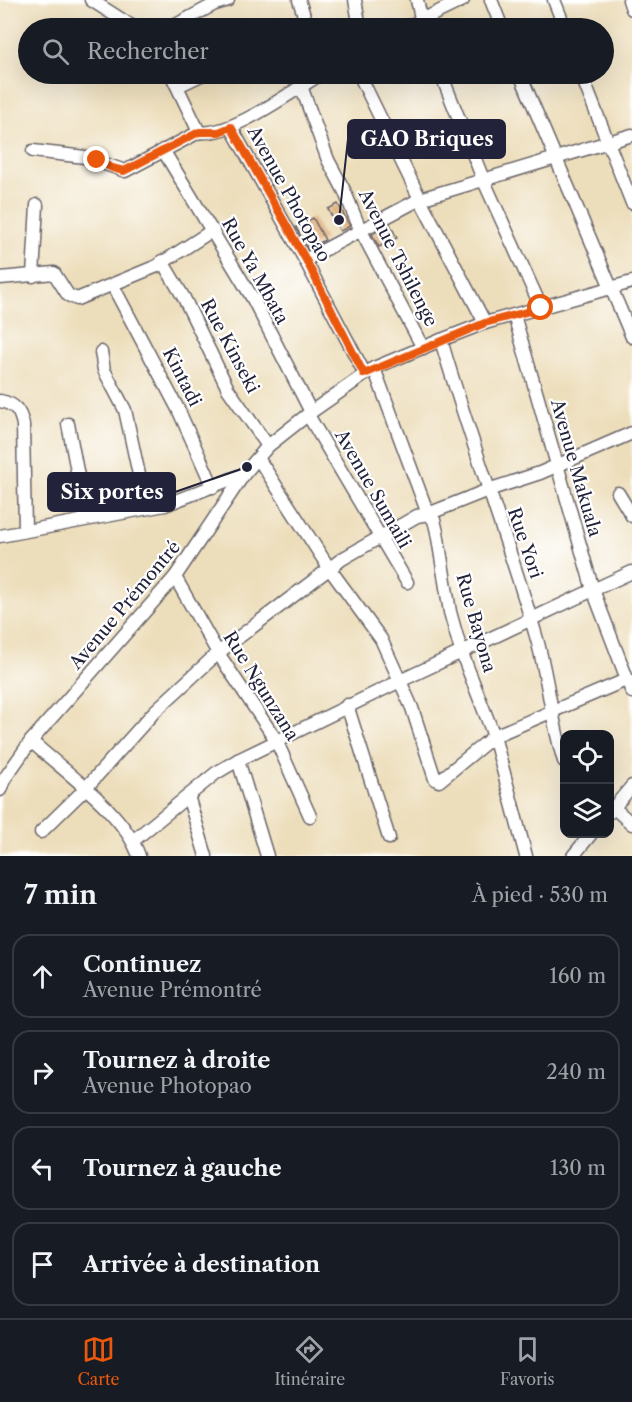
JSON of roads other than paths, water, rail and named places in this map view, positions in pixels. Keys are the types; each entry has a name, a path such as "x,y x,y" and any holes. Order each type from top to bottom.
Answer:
{"street":[{"path":"91,0 119,18"},
{"path":"187,18 214,2 228,0"},
{"path":"299,0 305,18"},
{"path":"355,0 358,18"},
{"path":"417,0 421,18"},
{"path":"433,18 463,0"},
{"path":"491,0 498,18"},
{"path":"554,0 561,18"},
{"path":"629,0 632,9"},
{"path":"182,84 178,86 199,132"},
{"path":"33,151 85,157 120,171 199,132 219,132 231,127 304,84"},
{"path":"364,84 420,199 485,323"},
{"path":"445,84 483,179 541,308"},
{"path":"524,84 632,338"},
{"path":"586,84 632,203"},
{"name":"Avenue Tshilenge","path":"301,86 328,160 344,190 360,229 423,348"},
{"name":"Avenue Photopao","path":"231,127 369,371"},
{"path":"306,260 360,229 420,199 632,135"},
{"name":"Rue Ya Mbata","path":"163,150 253,299 309,413"},
{"path":"33,276 37,205"},
{"path":"0,278 54,273 68,295 74,299 113,286 162,261 213,230"},
{"name":"Rue Kinseki","path":"162,261 184,298 228,389 268,446"},
{"name":"Avenue Prémontré","path":"0,790 5,778 32,741 175,577 244,474 268,446 309,413 369,371 441,340 485,323 632,282"},
{"name":"Kintadi","path":"113,286 178,409 213,487"},
{"name":"Avenue Makuala","path":"514,315 593,590 632,692"},
{"name":"Rue Yori","path":"441,340 488,490 515,563 531,620 560,744"},
{"path":"101,352 104,370 125,410 146,507"},
{"name":"Rue Bayona","path":"369,371 428,514 434,520 450,612 461,651 494,736 526,856"},
{"path":"0,401 15,406 21,414 25,530"},
{"name":"Avenue Sumaili","path":"309,413 407,582"},
{"path":"68,424 86,518"},
{"path":"41,832 85,789 155,711 218,653 329,568 417,516 428,514 556,466 632,433"},
{"path":"258,458 329,568 381,639 412,708 437,781 443,780 494,736 626,680"},
{"path":"0,536 181,500 244,474"},
{"path":"618,493 632,516"},
{"path":"134,840 188,796 238,760 347,705 632,572"},
{"name":"Rue Ngunzana","path":"175,577 218,653 276,740 310,816"},
{"path":"347,705 389,838"},
{"path":"32,741 112,813 134,840 139,856"},
{"path":"238,760 267,856"},
{"path":"614,808 632,786"},
{"path":"188,796 206,856"},
{"path":"614,811 632,824"},
{"path":"573,856 588,838"}],"place":[{"name":"GAO Briques","path":"339,220"},
{"name":"Six portes","path":"247,467"}]}
